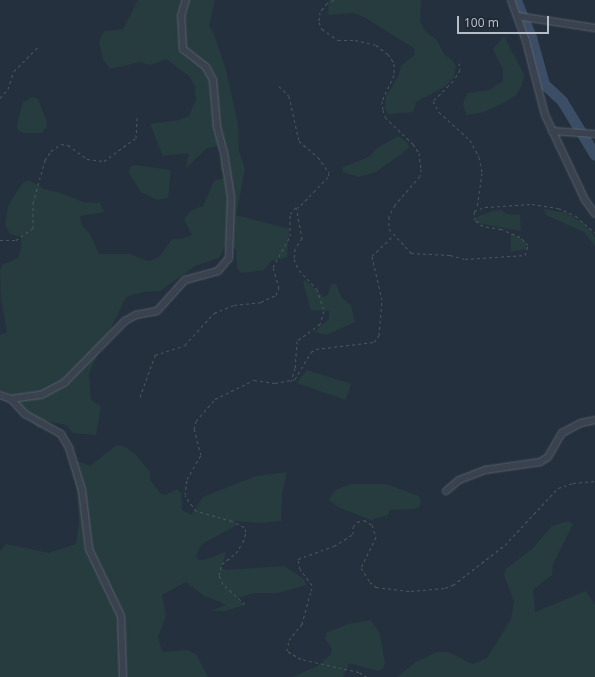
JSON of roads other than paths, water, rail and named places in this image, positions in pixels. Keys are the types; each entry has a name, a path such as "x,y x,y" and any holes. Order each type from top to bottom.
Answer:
{"street":[{"path":"11,399 41,395 65,382 125,321 136,315 157,311 185,280 218,271 229,258 230,197 224,154 216,126 213,80 206,67 183,49 181,16 186,0"},
{"path":"511,0 552,131 585,200 595,214"},
{"path":"517,16 595,28"},
{"path":"552,131 595,134"},
{"path":"0,395 11,399 25,414 61,434 69,448 82,490 89,549 121,616 124,677"},
{"path":"446,491 459,480 486,470 540,462 548,457 562,433 581,423 595,420"}],"waterway":[{"path":"516,0 531,37 544,84 562,101 595,155"}]}
